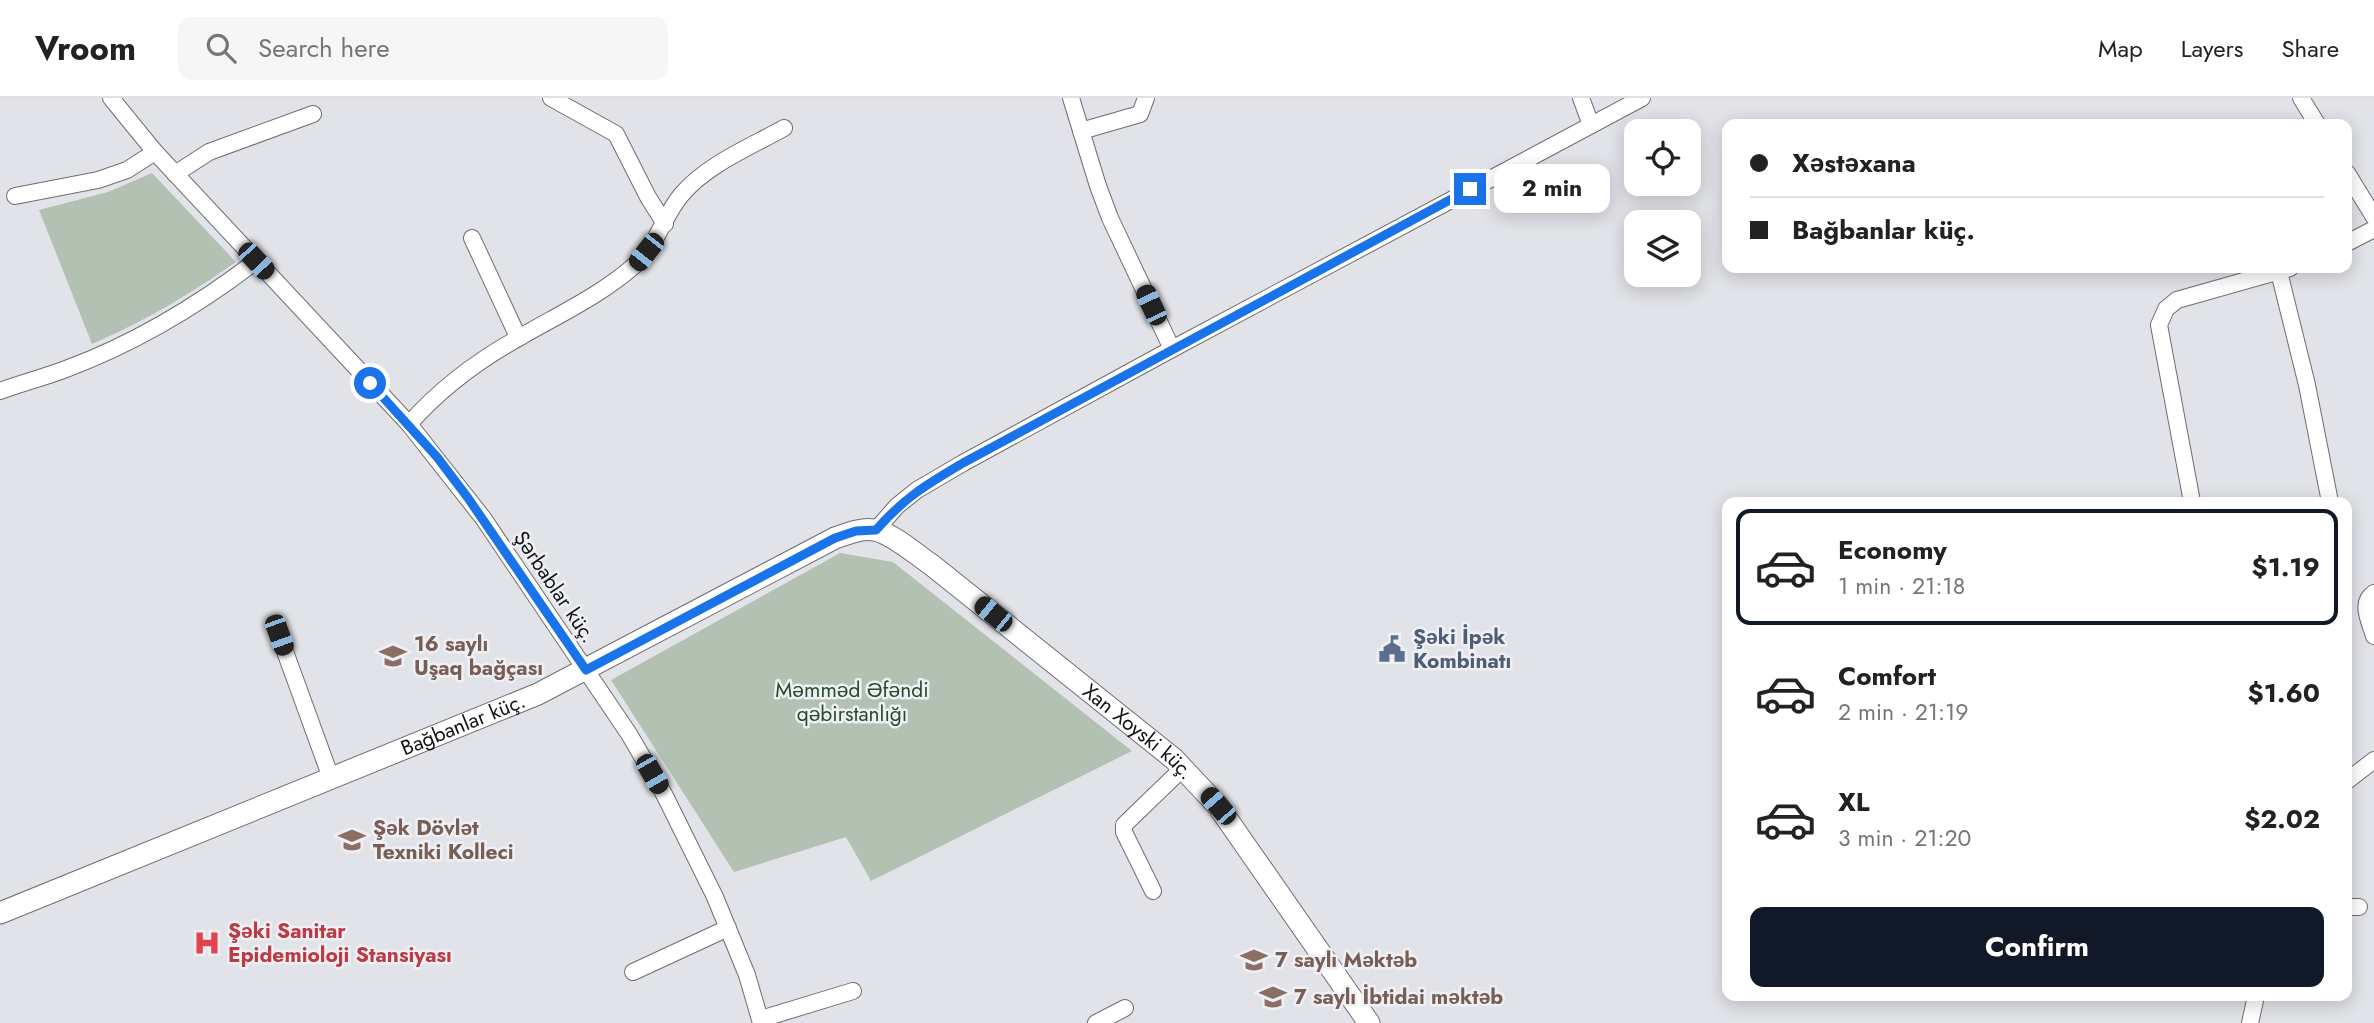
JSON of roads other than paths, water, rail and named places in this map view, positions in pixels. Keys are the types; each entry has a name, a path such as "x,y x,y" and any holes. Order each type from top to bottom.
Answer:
{"street":[{"name":"Şərbablar küç.","path":"111,98 175,174 408,424 483,518 629,734 664,794 696,855 728,928 761,1021"},
{"path":"551,98 616,135 664,224"},
{"path":"1071,98 1110,218 1172,349"},
{"path":"1081,131 1140,114 1146,98"},
{"path":"1581,98 1591,125"},
{"path":"876,530 897,506 917,490 1172,349 1642,98"},
{"path":"2301,98 2314,119"},
{"path":"175,174 209,152 313,114"},
{"path":"408,424 449,384 519,337 588,299 636,264 680,196 701,175 784,128"},
{"path":"15,196 98,180 127,170 155,152"},
{"path":"2352,181 2374,218"},
{"path":"2352,240 2374,229"},
{"path":"472,238 519,337"},
{"path":"0,391 104,353 199,303 256,261"},
{"path":"2191,497 2159,325 2166,309 2177,300 2273,273"},
{"path":"2285,273 2329,497"},
{"name":"Bağbanlar küç.","path":"0,913 538,694 835,538 856,531 876,530"},
{"name":"Xan Xoyski küç.","path":"876,530 933,566 1183,768 1218,806 1369,1023"},
{"path":"2374,593 2368,597 2365,605 2374,636"},
{"path":"279,635 331,778"},
{"path":"2352,777 2374,760"},
{"path":"1153,891 1124,832 1124,825 1183,768"},
{"path":"633,972 728,928"},
{"path":"761,1021 853,991"},
{"path":"2250,1023 2255,1001"},
{"path":"1096,1023 1125,1008"}],"place":[{"name":"Şəki İpək Kombinatı","path":"1392,649"},
{"name":"16 saylı Uşaq bağçası","path":"393,656"},
{"name":"Şək Dövlət Texniki Kolleci","path":"352,840"},
{"name":"Şəki Sanitar Epidemioloji Stansiyası","path":"207,943"},
{"name":"7 saylı Məktəb","path":"1254,960"},
{"name":"7 saylı İbtidai məktəb","path":"1273,997"}],"park label":[{"name":"Məmməd Əfəndi qəbirstanlığı","path":"852,702"}]}
